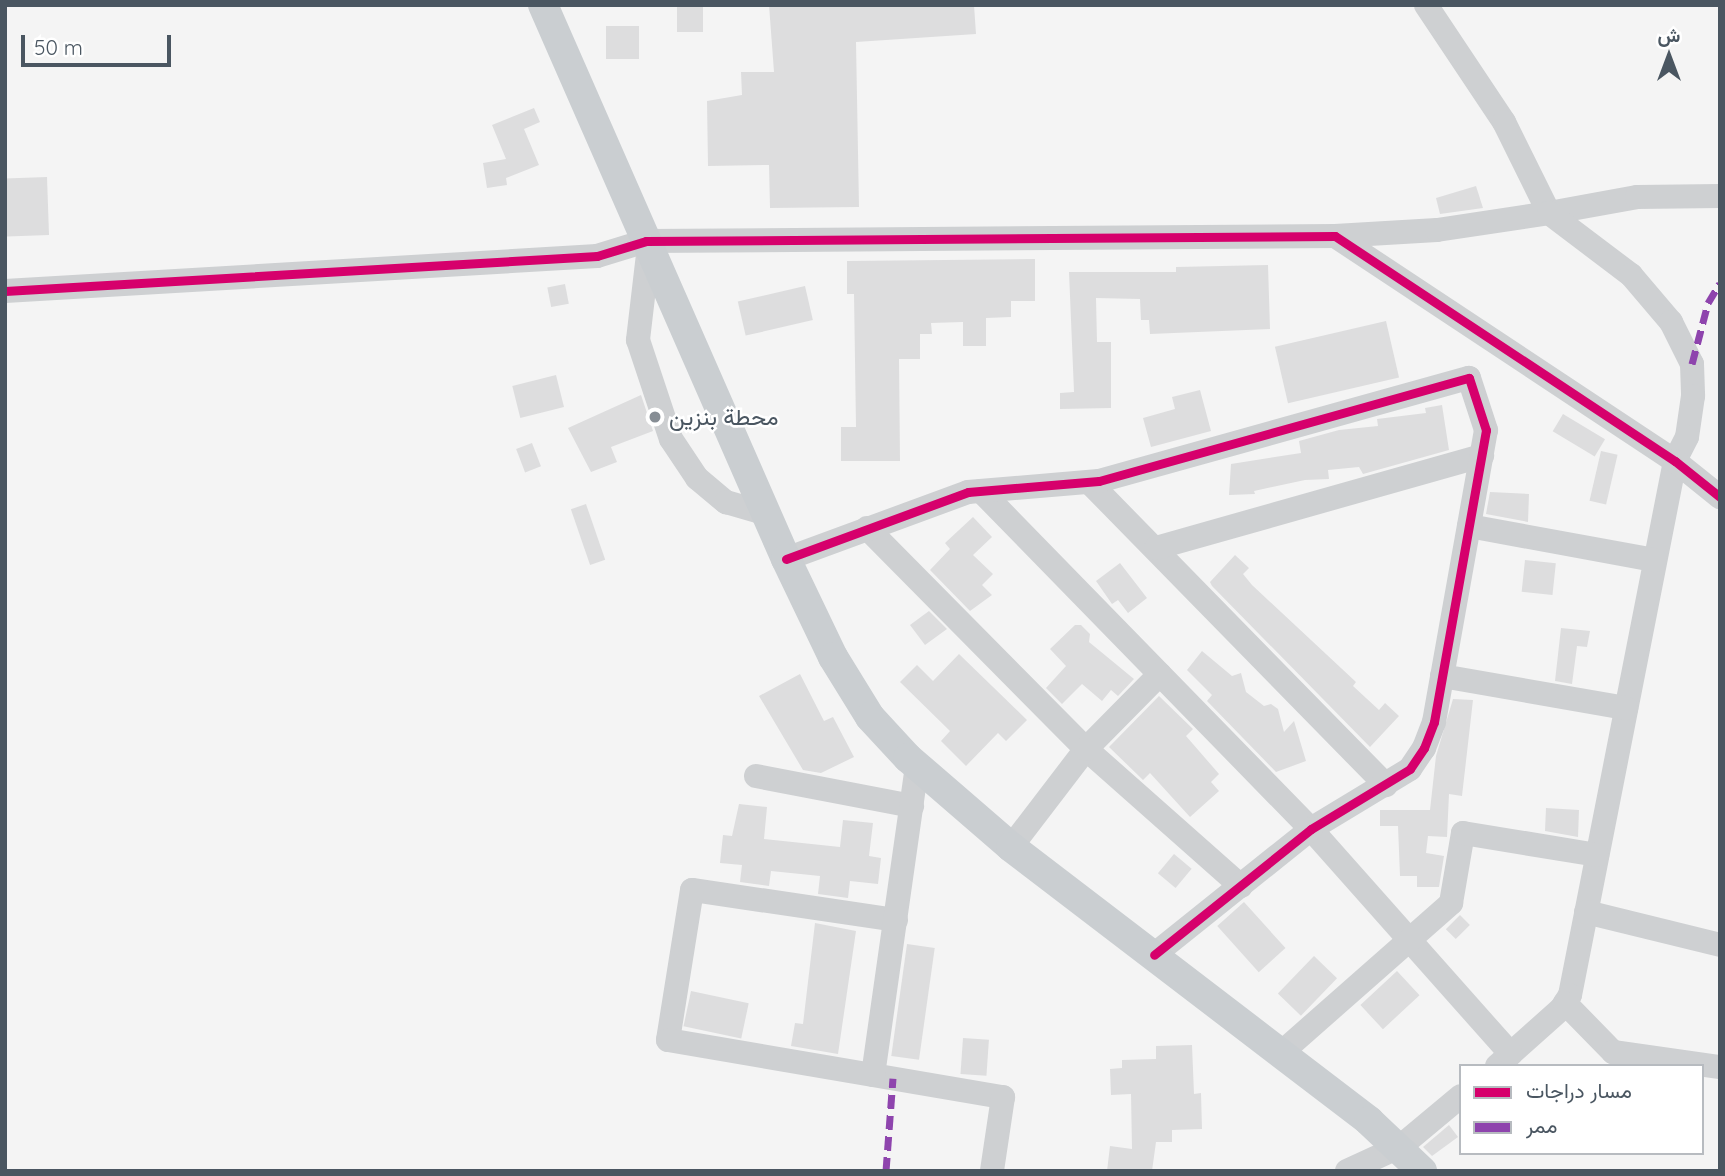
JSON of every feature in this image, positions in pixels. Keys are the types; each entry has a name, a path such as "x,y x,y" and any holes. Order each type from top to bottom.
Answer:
{"main road":[{"path":"542,5 786,559 834,657 870,717 917,766 1011,846 1401,1146 1422,1171"}],"street":[{"path":"981,491 1311,829 1410,941 1504,1060 1565,1003 1586,912 1675,461 1686,437 1693,396 1692,364 1671,322 1631,275 1549,213 1504,122 1426,5"},
{"path":"5,291 597,256 648,244 1335,236 1437,229 1637,197 1720,196"},
{"path":"1335,236 1675,461 1720,497"},
{"path":"648,244 638,340 671,439 698,478 726,502 767,514"},
{"path":"786,559 945,499 981,491 1090,483 1469,379 1486,430 1442,677 1423,748 1410,769 1311,829 1154,955"},
{"path":"1156,548 1482,456"},
{"path":"1090,483 1386,785"},
{"path":"1469,526 1655,560"},
{"path":"867,528 1086,749 1241,886"},
{"path":"1011,846 1086,749 1160,674"},
{"path":"1442,677 1626,708"},
{"path":"873,1075 917,766"},
{"path":"756,776 912,806"},
{"path":"1281,1053 1451,903 1462,833 1597,855"},
{"path":"896,920 692,890 668,1040 1003,1097 992,1171"},
{"path":"1586,912 1720,945"},
{"path":"1565,1003 1613,1052 1699,1064"},
{"path":"1347,1171 1401,1146 1459,1098"}],"building":[{"path":"677,5 703,5 703,32 677,32"},
{"path":"769,5 974,5 976,34 856,42 859,207 770,208 769,165 708,166 707,101 742,95 741,72 774,72"},
{"path":"606,26 639,26 639,59 606,59"},
{"path":"534,108 540,122 524,129 539,165 506,178 507,185 487,188 483,163 506,159 492,125"},
{"path":"47,177 49,235 7,236 5,178"},
{"path":"1476,186 1483,208 1440,214 1436,198"},
{"path":"1035,259 1035,301 1011,301 1011,317 986,318 986,346 963,346 963,322 931,323 932,334 920,334 920,359 899,359 900,461 841,461 841,427 856,427 854,294 847,294 847,261"},
{"path":"1268,265 1270,329 1150,334 1149,320 1141,320 1140,299 1096,298 1097,342 1111,342 1111,408 1060,409 1060,393 1074,392 1069,272 1176,272 1176,267"},
{"path":"565,284 569,304 551,307 547,287"},
{"path":"805,286 813,320 746,336 738,302"},
{"path":"1386,321 1399,378 1288,403 1275,347"},
{"path":"556,375 564,407 520,418 512,386"},
{"path":"1200,390 1211,431 1151,447 1143,418 1175,409 1172,397"},
{"path":"641,395 653,431 611,447 617,462 591,472 568,428"},
{"path":"1442,405 1449,450 1363,474 1359,467 1328,470 1329,479 1305,480 1254,491 1255,494 1229,495 1231,464 1301,453 1299,441 1339,430 1378,426 1377,419 1426,413 1425,408"},
{"path":"1563,414 1605,439 1595,456 1553,431"},
{"path":"532,443 541,466 525,472 516,449"},
{"path":"1601,451 1618,455 1606,505 1590,501"},
{"path":"1490,492 1529,494 1528,522 1486,514"},
{"path":"586,504 605,560 590,565 571,509"},
{"path":"973,517 992,537 973,555 993,574 982,585 992,595 970,611 930,570 950,549 945,543"},
{"path":"1235,555 1249,568 1243,574 1252,585 1356,682 1353,686 1379,710 1385,703 1399,716 1370,747 1212,586 1210,582"},
{"path":"1525,560 1556,563 1552,595 1522,592"},
{"path":"1120,563 1147,598 1128,613 1118,600 1112,604 1096,581"},
{"path":"929,611 947,629 925,645 910,625"},
{"path":"1075,625 1081,625 1090,634 1089,642 1134,679 1118,696 1111,690 1102,701 1082,684 1062,704 1046,688 1066,666 1050,649"},
{"path":"1561,628 1590,631 1587,647 1577,646 1572,684 1555,681"},
{"path":"1202,651 1232,676 1241,673 1246,692 1264,706 1271,704 1278,709 1284,732 1294,721 1306,761 1276,772 1207,701 1212,695 1187,670"},
{"path":"959,654 1027,720 1006,741 998,733 966,766 941,741 950,731 900,682 917,665 933,681"},
{"path":"800,674 824,721 833,717 854,757 821,773 803,770 759,696"},
{"path":"1159,696 1193,729 1186,736 1219,774 1211,782 1219,791 1190,817 1150,773 1143,780 1109,747"},
{"path":"1453,699 1473,700 1462,796 1449,794 1447,837 1428,836 1426,853 1444,856 1439,887 1417,887 1417,876 1400,876 1398,826 1380,826 1380,810 1430,810 1436,756"},
{"path":"739,804 767,807 764,839 840,847 843,820 873,823 869,856 881,858 878,884 850,881 848,898 818,894 820,876 771,871 769,886 740,882 742,865 720,863 723,835 732,836"},
{"path":"1546,808 1579,810 1578,837 1545,831"},
{"path":"1174,854 1192,869 1176,888 1158,873"},
{"path":"1244,902 1285,948 1259,972 1217,926"},
{"path":"1460,915 1470,925 1456,939 1446,929"},
{"path":"815,923 856,931 838,1054 791,1046 795,1023 803,1024"},
{"path":"907,944 935,948 919,1060 891,1056"},
{"path":"1314,956 1337,978 1301,1016 1278,993"},
{"path":"1397,971 1420,995 1383,1029 1360,1005"},
{"path":"691,991 749,1003 741,1038 684,1026"},
{"path":"963,1038 989,1040 986,1076 960,1074"},
{"path":"1192,1045 1194,1094 1201,1093 1202,1129 1172,1130 1172,1142 1156,1142 1152,1171 1107,1171 1110,1146 1132,1149 1131,1094 1111,1095 1110,1069 1122,1068 1122,1060 1156,1059 1156,1046"},
{"path":"1449,1125 1458,1137 1432,1156 1423,1147"}],"marked path":[{"path":"1692,364 1708,303 1720,283"},
{"path":"886,1171 893,1078"}],"cycle path":[{"path":"5,291 597,256 646,241 1335,236 1675,461 1720,497"},
{"path":"786,559 968,492 1099,481 1469,378 1486,430 1434,722 1424,748 1410,769 1311,829 1154,955"}],"place":[{"name":"محطة بنزين","path":"655,417"}]}
